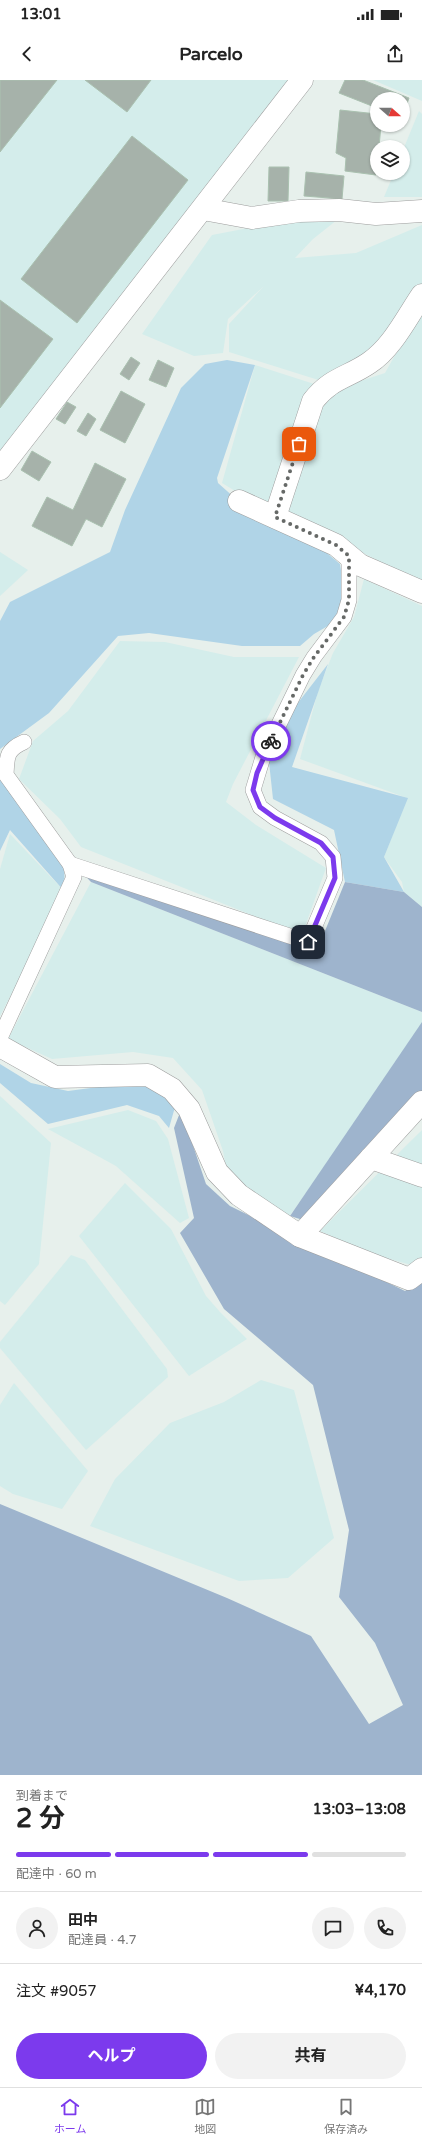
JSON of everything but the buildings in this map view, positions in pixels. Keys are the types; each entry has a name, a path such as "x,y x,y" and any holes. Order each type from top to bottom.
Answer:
{"street":[{"path":"0,469 203,210 302,80"},
{"path":"203,210 252,218 299,210 339,210 376,214 422,211"},
{"path":"275,517 313,401 323,388 370,363 390,342 422,295"},
{"path":"239,501 336,545 360,565 422,592"},
{"path":"0,1046 55,1077 148,1075 172,1089 189,1109 217,1172 239,1195 300,1236 408,1279 422,1269"},
{"path":"300,1236 422,1102"},
{"path":"371,1158 422,1176"}],"lane":[{"path":"70,864 308,942 335,878 333,857 321,843 275,818 260,807 253,790 263,757 303,675 314,657 344,617 349,600 349,556"},
{"path":"0,1038 74,877 70,864 6,775 7,757 13,747 24,742"}],"shaded area":[{"path":"0,80 289,80 0,453"},
{"path":"373,80 422,80 422,101 410,96 410,92 401,92"},
{"path":"419,111 422,114 422,197 384,197 391,180 410,180 410,140 407,140"},
{"path":"325,213 337,220 313,239 295,258 356,253 422,225 422,310 418,314 422,316 422,583 322,532 263,508 222,483 255,365 333,390 385,373 417,316 328,383 229,352 229,324 264,286 228,319 223,353 194,356 142,334 212,235"},
{"path":"227,360 255,365 217,478 218,483 236,499 310,539 340,564 345,597 333,623 314,634 300,646 242,646 149,633 118,636 49,713 0,749 0,621 10,602 110,552 125,510 181,388 205,364"},
{"path":"0,552 28,570 0,596"},
{"path":"364,579 422,606 422,907 404,892 402,882 384,857 407,798 300,759 318,691 333,653 354,617"},
{"path":"120,641 165,642 234,657 299,657 233,784 226,802 256,825 326,868 302,935 81,847 60,819 19,779 33,741 68,711"},
{"path":"328,664 292,767 408,798 384,857 404,892 345,882 334,830 273,799 269,762 297,704"},
{"path":"0,778 64,865 65,892 10,830 0,851"},
{"path":"10,834 65,892 0,1016 0,869"},
{"path":"76,866 190,904 316,953 345,882 404,892 422,907 422,1012 91,882"},
{"path":"91,882 422,1012 422,1031 288,1218 228,1177 223,1151 202,1090 173,1058 133,1052 52,1059 8,1039"},
{"path":"422,1022 422,1102 313,1223 290,1216"},
{"path":"0,1064 31,1083 68,1091 121,1084 149,1085 173,1101 175,1107 169,1128 159,1116 127,1105 48,1124 0,1083"},
{"path":"0,1096 51,1143 39,1264 5,1305 0,1301"},
{"path":"128,1110 156,1121 168,1139 189,1218 180,1223 116,1166 48,1129"},
{"path":"181,1110 206,1184 230,1206 405,1291 422,1277 422,1775 0,1775 0,1504 227,1598 311,1636 369,1724 403,1705 375,1643 339,1597 349,1530 313,1385 224,1309 180,1233 194,1218 174,1128"},
{"path":"422,1130 422,1268 372,1254 320,1231"},
{"path":"125,1183 171,1229 206,1296 247,1339 189,1376 79,1236"},
{"path":"71,1255 85,1260 167,1369 168,1377 86,1450 0,1348 0,1342"},
{"path":"261,1380 294,1390 334,1538 288,1578 239,1581 90,1526 115,1479 170,1423 224,1402"},
{"path":"14,1383 88,1471 62,1509 13,1494 0,1486 0,1405"}],"way so far":[{"path":"271,741 303,675 314,657 344,617 349,600 349,556 336,545 275,517 299,444"}],"route":[{"path":"271,741 257,773 253,790 260,807 275,818 321,843 333,857 335,878 308,942"}]}
